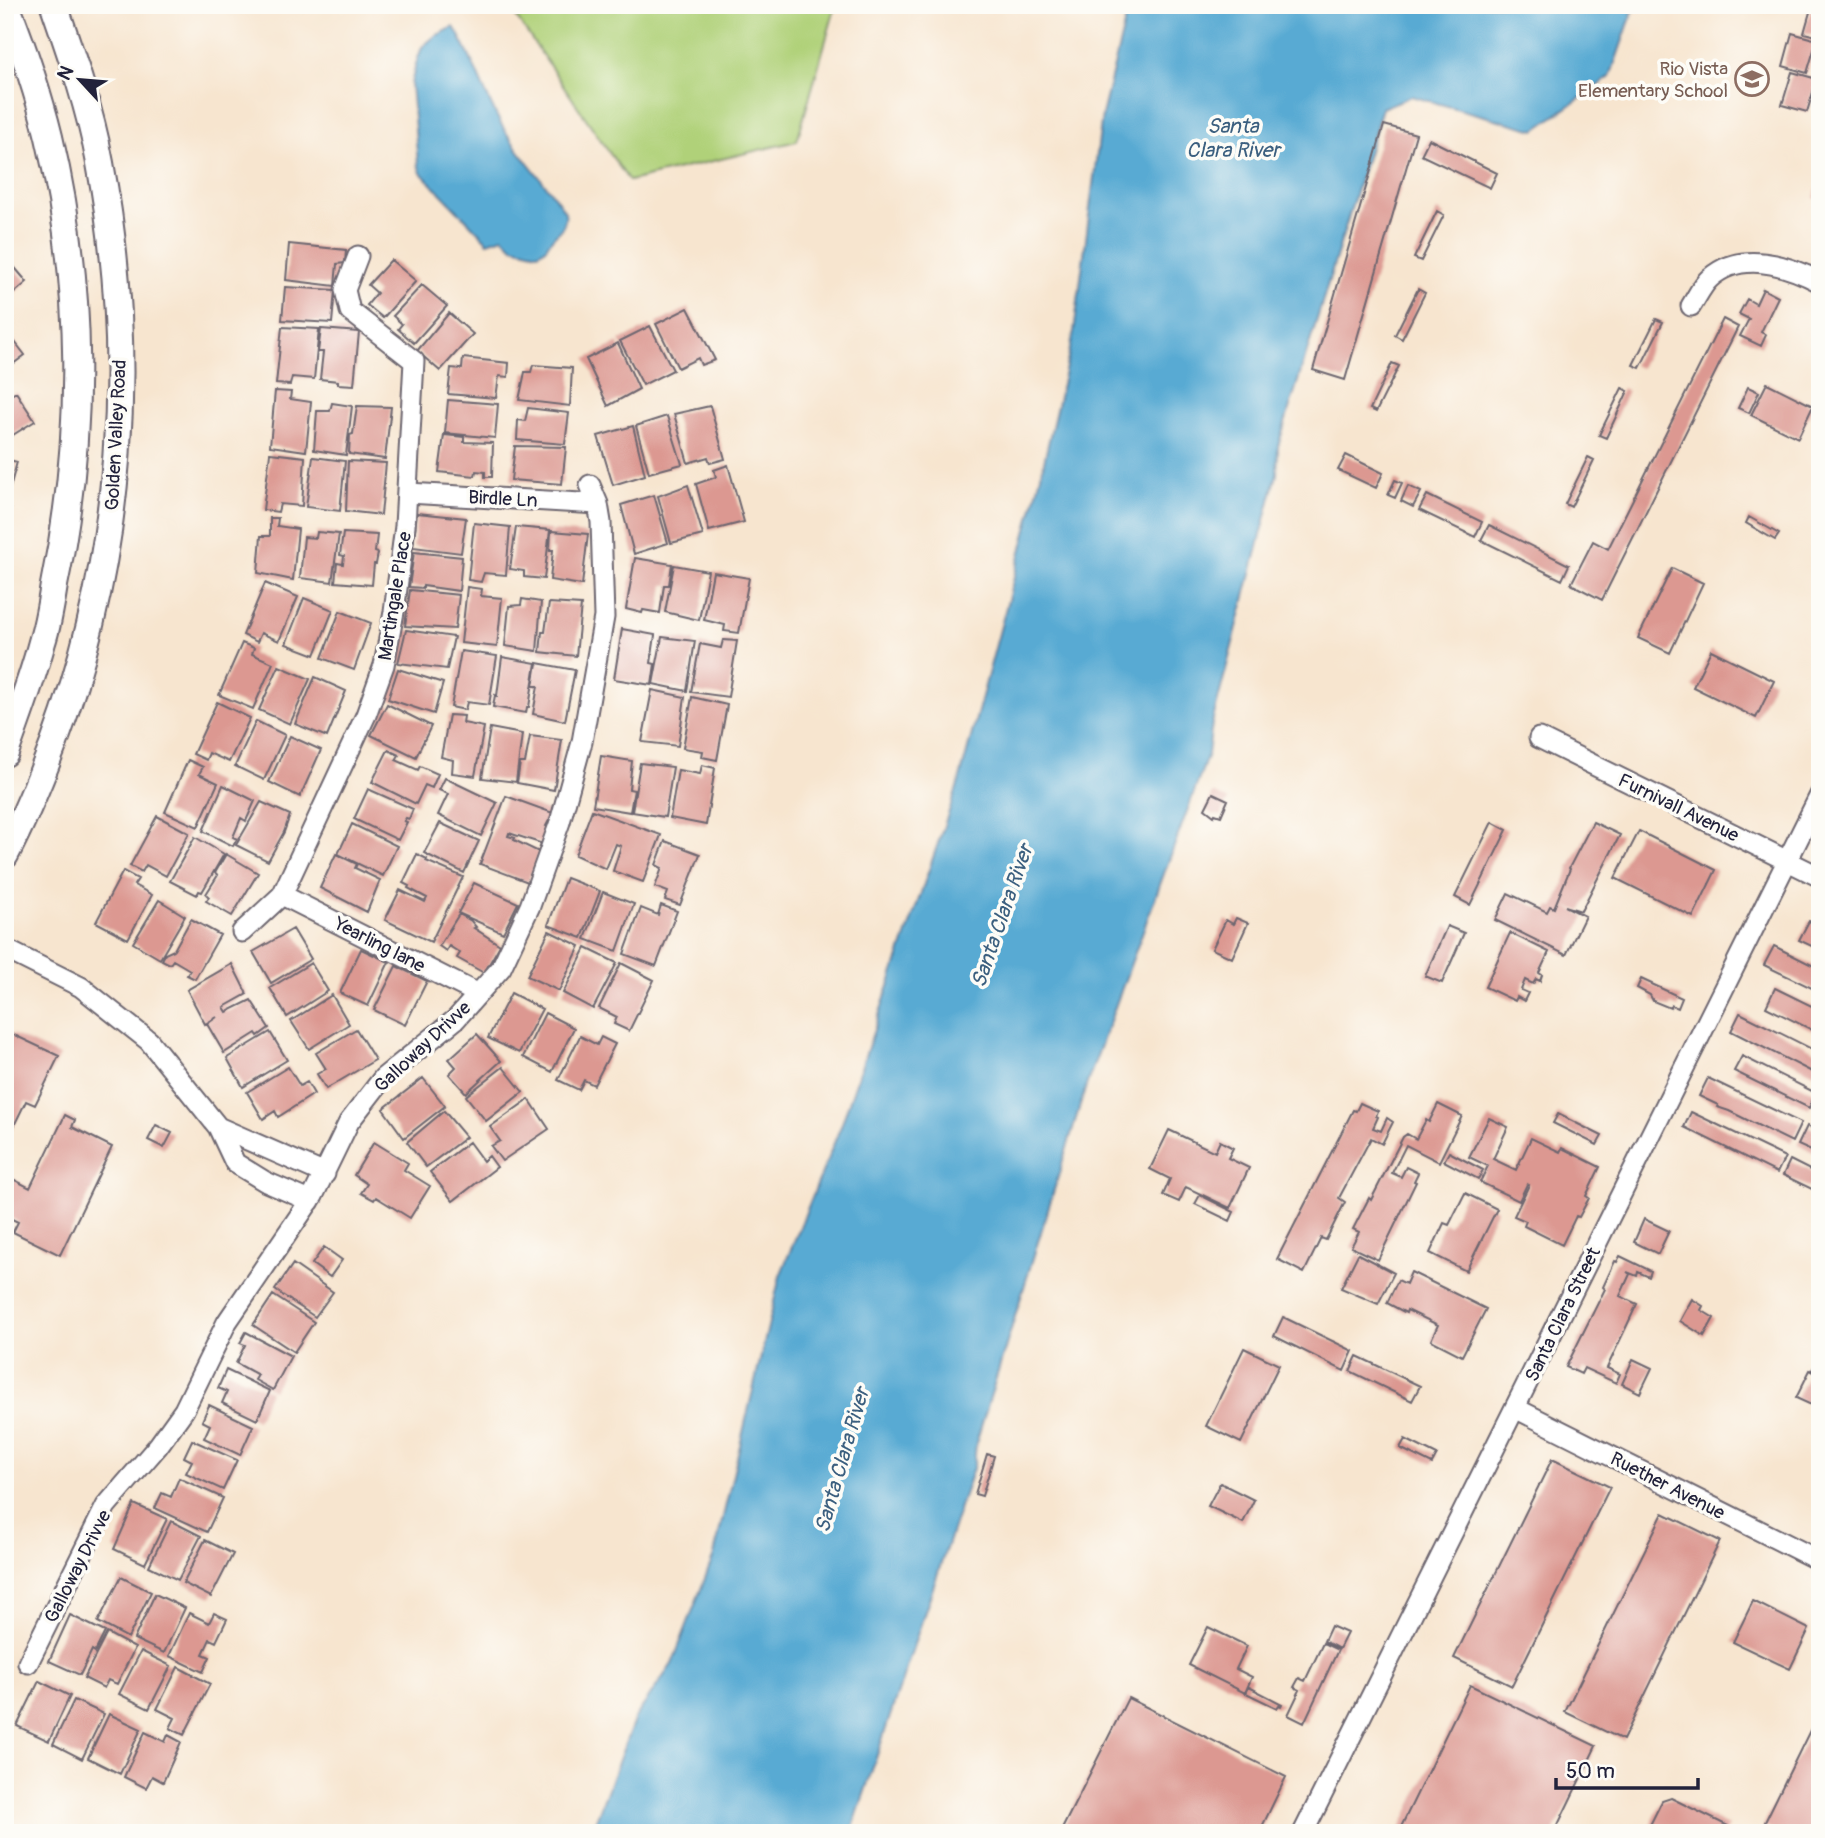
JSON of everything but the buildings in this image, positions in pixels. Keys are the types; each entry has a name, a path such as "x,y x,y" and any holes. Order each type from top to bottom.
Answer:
{"main road":[{"name":"Golden Valley Road","path":"5,753 43,640 62,551 73,467 77,393 75,309 67,236 51,149 24,53 6,5"},
{"name":"Golden Valley Road","path":"5,855 41,777 86,643 104,560 115,489 120,421 120,340 115,264 100,161 76,71 54,5"}],"street":[{"name":"Martingale Place","path":"242,932 282,895 366,715 384,665 394,612 408,493 414,361 350,311 345,290 358,256"},
{"path":"1691,306 1710,278 1737,262 1768,263 1820,282"},
{"name":"Galloway Drivve","path":"28,1663 106,1506 158,1446 184,1410 227,1322 310,1201 349,1122 383,1078 456,1018 501,968 530,906 560,822 582,742 604,617 601,522 598,504 590,485"},
{"name":"Birdle Ln","path":"408,493 598,504"},
{"name":"Furnivall Avenue","path":"1539,738 1820,877"},
{"name":"Santa Clara Street","path":"1303,1833 1820,795"},
{"name":"Yearling lane","path":"282,895 478,994"},
{"path":"5,949 81,987 149,1041 218,1127 235,1163 266,1182 310,1201"},
{"path":"218,1127 325,1174"},
{"name":"Ruether Avenue","path":"1515,1408 1820,1561"}],"green space":[{"path":"508,5 836,5 797,141 629,181"}],"water":[{"name":"Santa Clara River","path":"1129,5 1635,5 1610,77 1535,130 1411,96 1382,108 1278,446 1277,474 1212,723 1208,754 1086,1086 976,1443 974,1465 851,1833 591,1833 635,1718 672,1664 714,1555 780,1276 841,1126 959,782 1037,492 1074,332 1102,115"},
{"path":"454,27 504,129 565,212 562,228 546,248 538,253 513,247 503,237 488,242 421,173 411,84 422,47 435,36"}],"place":[{"name":"Rio Vista Elementary School","path":"1752,79"}]}
